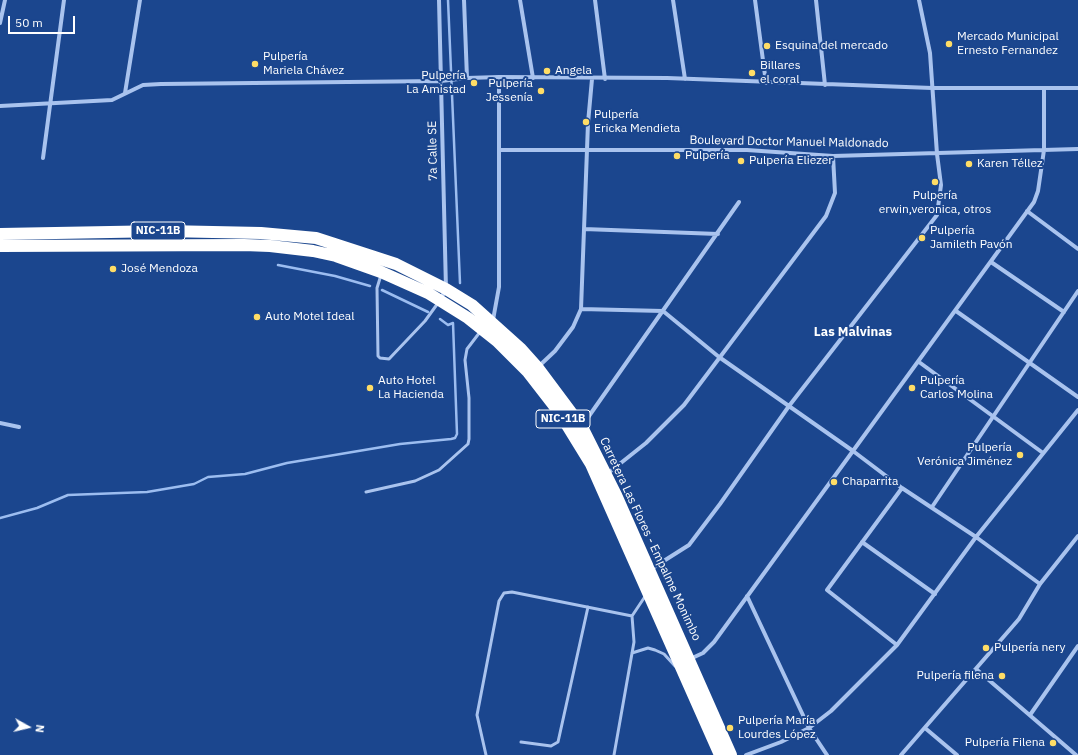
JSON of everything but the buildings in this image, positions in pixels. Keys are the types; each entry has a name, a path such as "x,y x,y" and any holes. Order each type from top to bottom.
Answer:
{"highway":[{"name":"Carretera Las Flores - Empalme Monimbo","path":"0,234 165,231 261,233 316,238 396,264 446,289 493,323 521,349 538,368 582,427 606,474 645,572 648,593 720,755"},
{"name":"Carretera Las Flores - Empalme Monimbo","path":"0,246 141,244 270,246 336,256 381,272 440,300 482,329 513,356 559,412 591,464 690,659 731,755"}],"street":[{"path":"0,23 5,0"},
{"path":"44,158 64,0"},
{"path":"124,93 140,0"},
{"name":"7a Calle SE","path":"439,0 443,80 446,289 440,300"},
{"path":"464,0 467,78"},
{"path":"520,0 533,78"},
{"path":"595,0 605,79"},
{"path":"674,0 685,79"},
{"path":"755,0 766,83"},
{"path":"816,0 825,85"},
{"path":"645,572 689,545 720,504 789,406 937,215 941,185 937,154 930,53 919,0"},
{"path":"0,106 112,100 143,85 443,80 499,77 685,79 932,88 1078,88"},
{"path":"493,323 499,286 499,77"},
{"path":"538,368 555,351 573,327 581,309 588,123 592,79"},
{"path":"690,659 703,653 714,642 919,362 1027,211 1038,191 1044,150 1044,88"},
{"name":"Boulevard Doctor Manuel Maldonado","path":"499,150 747,150 833,156 1078,149"},
{"path":"606,474 646,443 684,405 826,216 835,193 833,156"},
{"path":"582,427 740,202"},
{"path":"1027,211 1078,248"},
{"path":"584,229 718,234"},
{"path":"991,262 1064,312"},
{"path":"932,507 1078,291"},
{"path":"581,309 663,311 719,357 853,451 902,488 976,537 1040,584"},
{"path":"956,311 1078,397"},
{"path":"919,362 1043,454"},
{"path":"746,755 781,742 809,728 831,711 897,645 976,537 1078,410"},
{"path":"0,423 19,427"},
{"path":"897,645 827,590 902,488"},
{"path":"901,755 1019,619 1040,584 1078,536"},
{"path":"862,542 935,594"},
{"path":"747,596 809,728 827,755"},
{"path":"1030,715 1078,646"},
{"path":"976,669 1076,755"},
{"path":"926,728 957,755"}],"lane":[{"path":"381,272 377,288 378,356 380,358 389,359 425,321 440,300"},
{"path":"366,492 415,481 439,470 468,444 469,398 465,360 467,349 482,329"},
{"path":"486,755 477,715 499,601 504,593 512,592 632,616"},
{"path":"614,755 634,642 632,616 648,593"},
{"path":"521,742 551,746 558,742 588,607"},
{"path":"632,653 648,648 664,654 685,678"}],"waterway":[{"path":"448,0 460,283"},
{"path":"278,265 335,276 370,286"},
{"path":"382,290 428,312"},
{"path":"0,518 37,508 68,495 147,492 194,484 208,477 245,474 287,463 400,444 455,438 457,434 453,323 448,325 440,319"}],"place":[{"name":"Mercado Municipal Ernesto Fernandez","path":"949,44"},
{"name":"Esquina del mercado","path":"767,46"},
{"name":"Pulpería Mariela Chávez","path":"255,64"},
{"name":"Angela","path":"547,71"},
{"name":"Billares el coral","path":"752,73"},
{"name":"Pulpería La Amistad","path":"474,83"},
{"name":"Pulpería Jessenía","path":"541,91"},
{"name":"Pulpería Ericka Mendieta","path":"586,122"},
{"name":"Pulpería","path":"677,156"},
{"name":"Pulpería Eliezer","path":"741,161"},
{"name":"Karen Téllez","path":"969,164"},
{"name":"Pulpería erwin,veronica, otros","path":"935,182"},
{"name":"Pulpería Jamileth Pavón","path":"922,238"},
{"name":"José Mendoza","path":"113,269"},
{"name":"Auto Motel Ideal","path":"257,317"},
{"name":"Auto Hotel La Hacienda","path":"370,388"},
{"name":"Pulpería Carlos Molina","path":"912,388"},
{"name":"Pulpería Verónica Jiménez","path":"1020,455"},
{"name":"Chaparrita","path":"834,482"},
{"name":"Pulpería nery","path":"986,648"},
{"name":"Pulpería filena","path":"1002,676"},
{"name":"Pulpería María Lourdes López","path":"730,728"},
{"name":"Pulpería Filena","path":"1053,743"}],"district":[{"name":"Las Malvinas","path":"853,332"}]}
